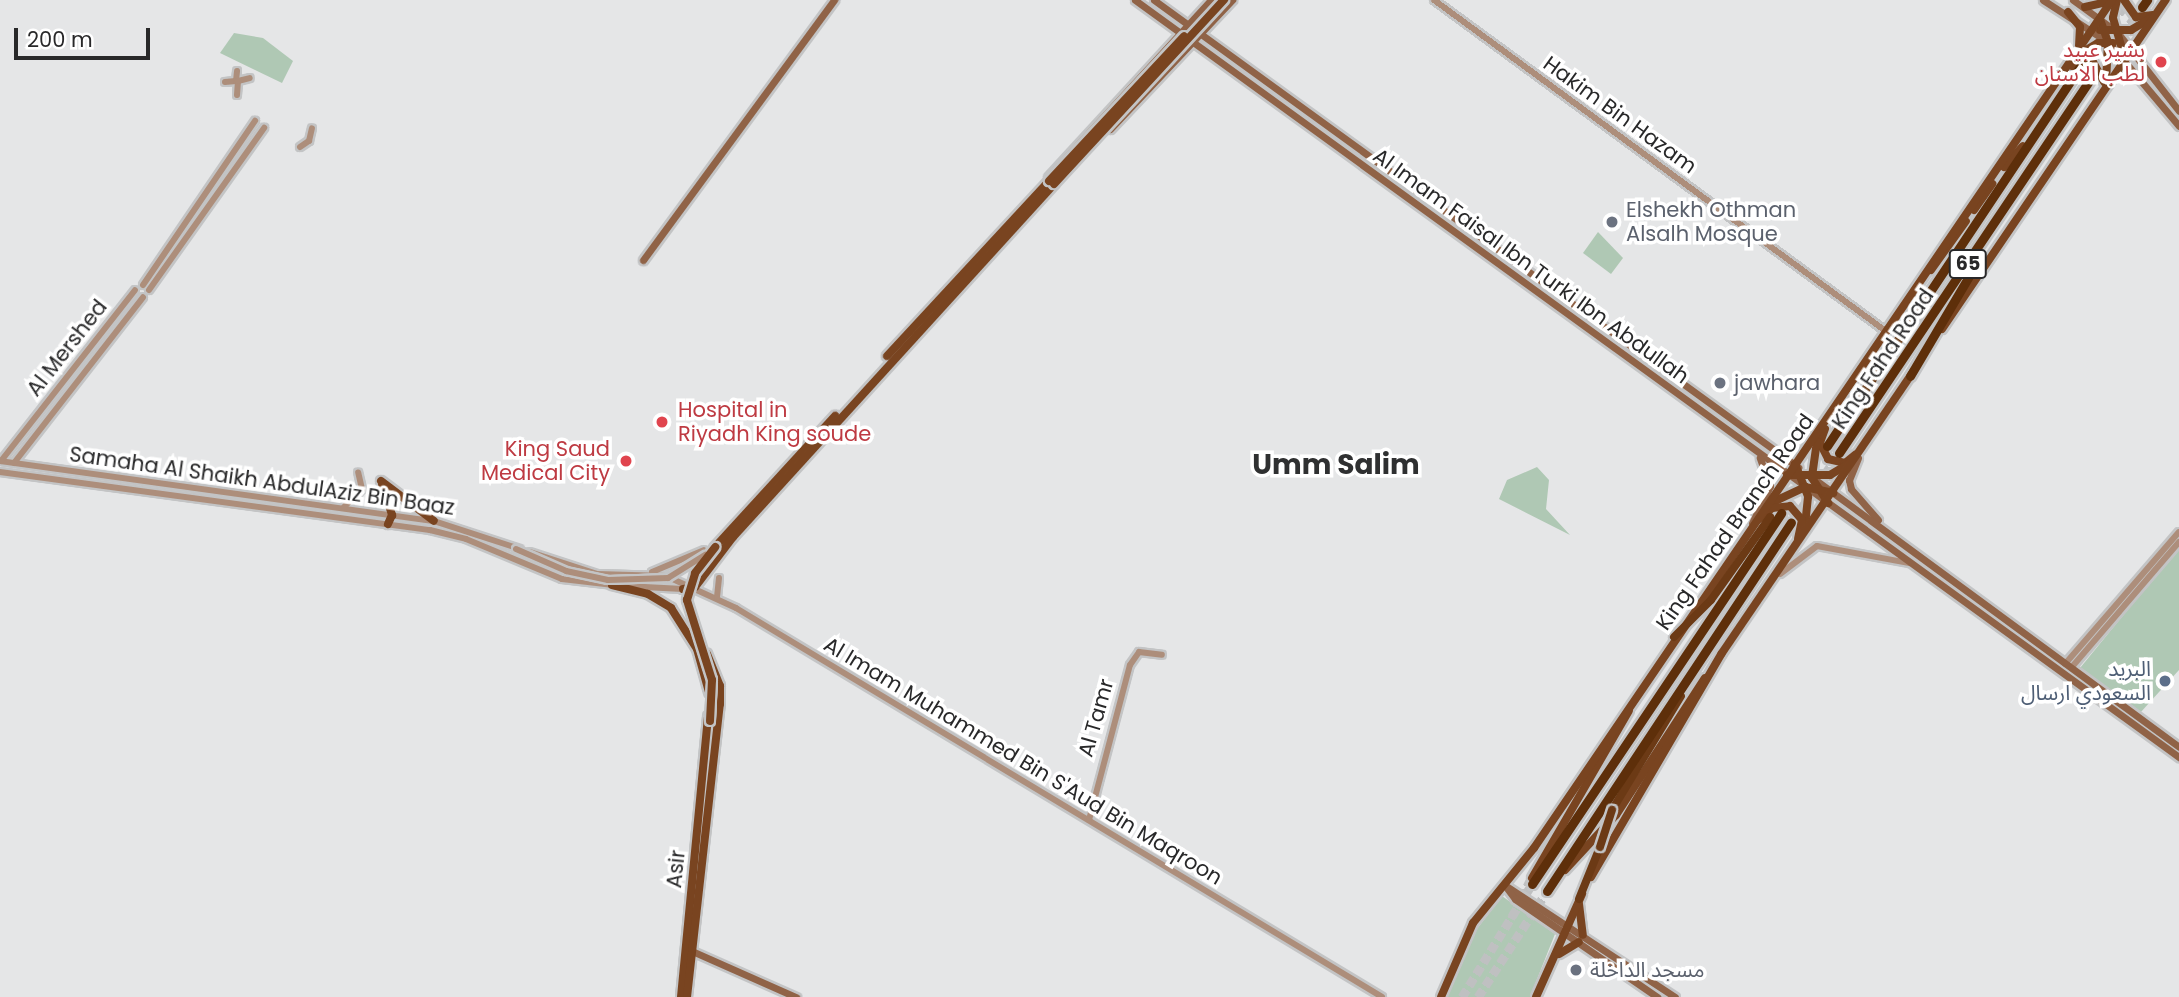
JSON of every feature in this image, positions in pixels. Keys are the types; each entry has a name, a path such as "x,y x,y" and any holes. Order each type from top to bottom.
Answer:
{"highway":[{"name":"King Fahd Road","path":"1827,446 2023,146 2080,66"},
{"name":"King Fahd Road","path":"1839,453 2007,208 2094,74"},
{"path":"1910,376 2006,218 2007,208"},
{"path":"1531,881 1781,513"},
{"path":"1674,637 1711,600 1770,517"},
{"path":"1547,891 1791,523"},
{"path":"1579,899 1612,810 1743,594"}],"main road":[{"path":"643,260 834,0"},
{"name":"Al Imam Faisal Ibn Turki Ibn Abdullah","path":"1135,0 2179,757"},
{"name":"Al Imam Faisal Ibn Turki Ibn Abdullah","path":"1154,0 1795,464 2179,747"},
{"path":"1038,196 1211,0"},
{"path":"706,745 712,680 687,600 695,573 715,547 1217,0"},
{"path":"1051,182 1224,0"},
{"path":"1038,196 1232,0"},
{"path":"2043,0 2068,12 2108,42 2179,126"},
{"path":"2073,0 2100,8 2113,0"},
{"path":"2113,0 2113,18 2125,59"},
{"name":"King Fahad Branch Road","path":"1441,997 1473,923 1506,886 1749,528 1833,414 1919,279 2113,0"},
{"path":"2124,0 2130,13 2141,18 2166,1"},
{"path":"2097,97 2166,1"},
{"path":"2084,4 2117,32 2179,111"},
{"path":"2068,12 2081,32 2077,55"},
{"path":"2093,30 2117,32 2157,15"},
{"path":"1547,891 1616,815 1722,653 1828,503 2097,97 2108,79 2108,42 2100,19"},
{"path":"2146,43 2152,23"},
{"path":"2077,55 2108,42 2132,50"},
{"path":"2063,74 2077,62 2100,67 2104,80 2097,97"},
{"path":"1919,279 2023,146"},
{"path":"687,997 720,704 720,686 692,616 695,587 733,537 890,357"},
{"path":"1833,414 1820,443 1828,459 1845,463 1867,442"},
{"path":"1828,503 1812,478 1816,443 1833,414"},
{"path":"1787,475 1812,478 1839,471 1867,442"},
{"path":"1867,442 1851,471 1851,489 1903,546"},
{"path":"1749,528 1770,486 1758,454"},
{"path":"1791,557 1806,520 1805,487 1795,464"},
{"path":"388,524 392,514 382,481 434,521"},
{"path":"1749,528 1775,499 1805,487 1833,493"},
{"path":"1749,528 1772,508 1795,510 1803,524 1791,557"},
{"name":"Samaha Al Shaikh AbdulAziz Bin Baaz","path":"612,585 660,599 682,622 707,679 706,745"},
{"name":"Samaha Al Shaikh AbdulAziz Bin Baaz","path":"683,589 695,587"},
{"path":"1536,997 1579,899 1722,653"},
{"path":"1531,881 1611,749 1643,683"},
{"name":"Asir","path":"681,997 706,745"},
{"path":"1506,886 1567,923 1581,938 1657,997"},
{"path":"1506,886 1515,899 1564,932 1581,938 1675,997"},
{"path":"1579,899 1578,926 1581,938"},
{"path":"1556,956 1581,938"},
{"path":"692,951 796,997"}],"street":[{"name":"Hakim Bin Hazam","path":"1434,0 1887,332"},
{"path":"226,82 236,81 237,71"},
{"path":"237,95 238,82 250,78"},
{"path":"142,285 255,121"},
{"path":"149,290 264,128"},
{"path":"300,147 309,141 312,128"},
{"name":"Al Mershed","path":"1,461 135,290"},
{"name":"Al Mershed","path":"14,463 144,297"},
{"name":"Samaha Al Shaikh AbdulAziz Bin Baaz","path":"1,461 434,521 455,525 584,571 638,575"},
{"name":"Samaha Al Shaikh AbdulAziz Bin Baaz","path":"0,472 388,524 466,539 562,579 683,589"},
{"path":"343,508 352,504 362,489 358,472"},
{"path":"455,525 586,576 649,579 685,572 715,547"},
{"path":"2134,590 2179,532"},
{"path":"2068,666 2179,542"},
{"path":"1780,573 1816,546 1889,556 1915,565"},
{"path":"638,575 665,569 704,550"},
{"name":"Al Imam Muhammed Bin S'Aud Bin Maqroon","path":"638,575 666,576 718,599 1382,997"},
{"path":"718,599 719,578"},
{"name":"Al Tamr","path":"1089,820 1094,786 1132,659 1144,651 1162,655"}],"green space":[{"path":"234,33 263,38 293,61 282,83 220,53"},
{"path":"1598,232 1623,258 1611,274 1583,253"},
{"path":"1537,467 1549,480 1546,509 1570,535 1499,499 1507,480"},
{"path":"2179,547 2179,670 2140,713 2080,668"},
{"path":"1502,896 1555,934 1530,997 1447,997 1470,938"}],"tunnel":[{"path":"2111,24 2129,0"},
{"path":"2122,35 2142,7"},
{"path":"2080,66 2096,44"},
{"path":"1794,519 1838,455"},
{"path":"1511,919 1531,878"},
{"path":"1462,997 1532,884"},
{"path":"1478,997 1547,891"}],"place":[{"name":"بشير عبيد لطب الاسنان","path":"2161,62"},
{"name":"Elshekh Othman Alsalh Mosque","path":"1612,222"},
{"name":"jawhara","path":"1720,383"},
{"name":"Hospital in Riyadh King soude","path":"662,422"},
{"name":"King Saud Medical City","path":"626,461"},
{"name":"البريد السعودي ارسال","path":"2165,681"},
{"name":"مسجد الداخلة","path":"1576,970"}],"district":[{"name":"Umm Salim","path":"1336,465"}]}
